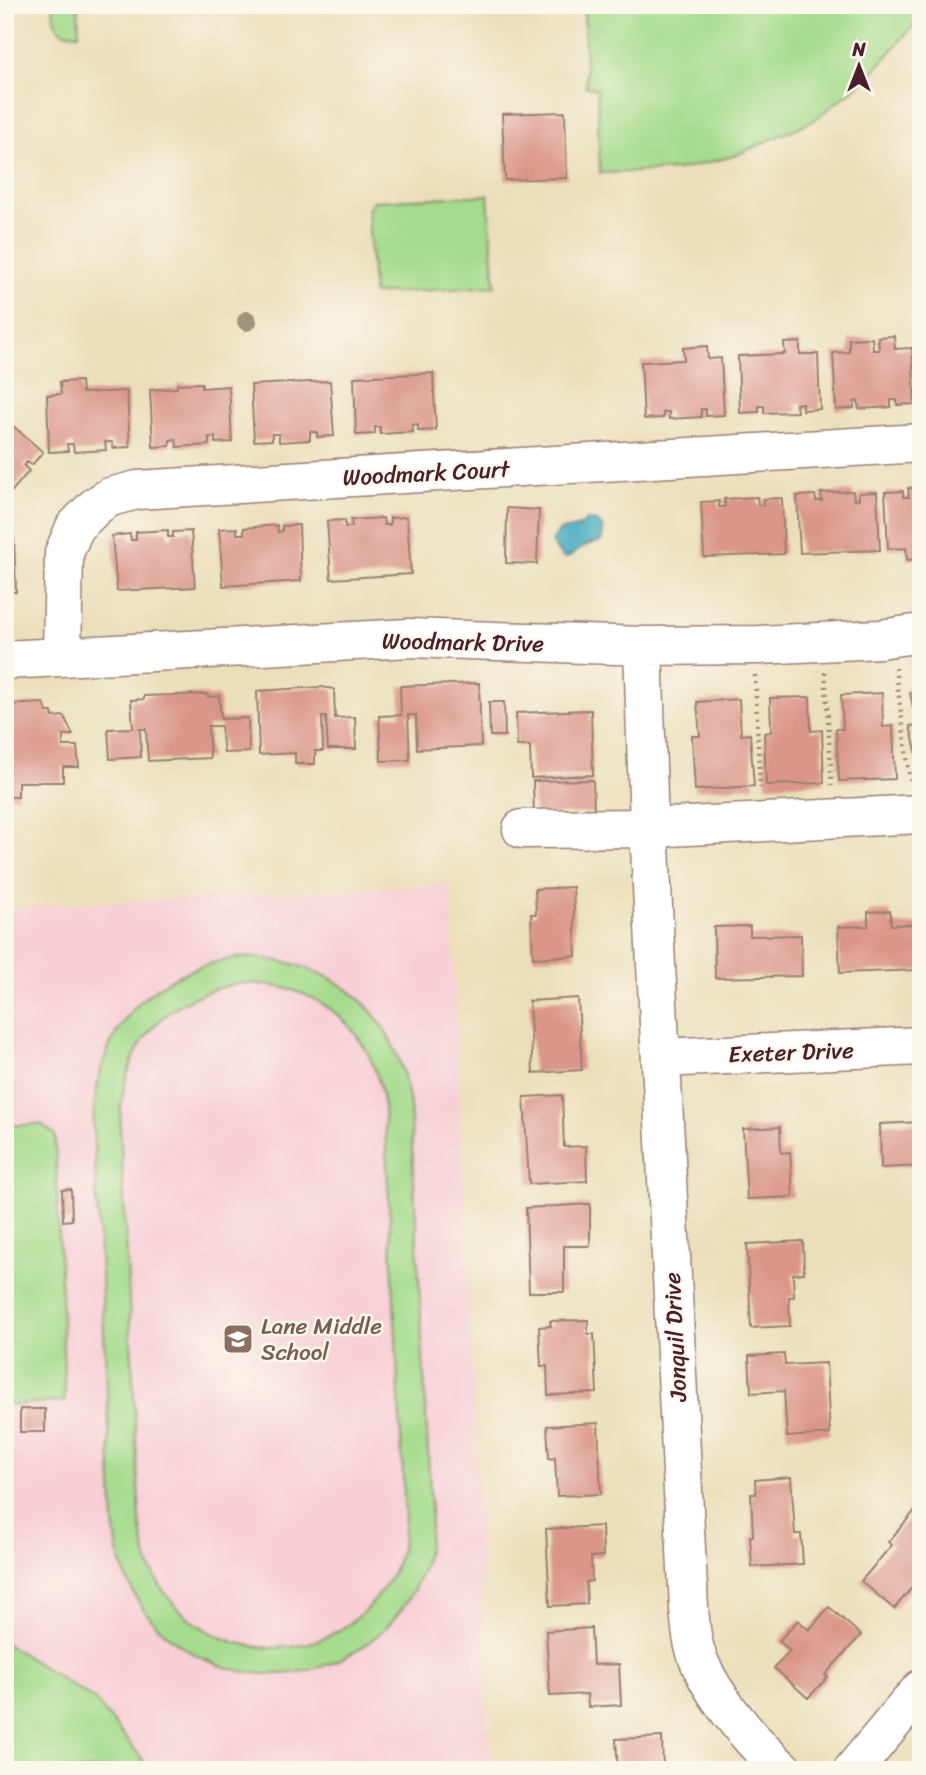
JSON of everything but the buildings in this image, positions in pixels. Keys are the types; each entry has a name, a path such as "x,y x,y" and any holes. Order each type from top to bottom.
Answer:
{"street":[{"name":"Woodmark Court","path":"62,657 64,553 75,527 96,506 110,497 137,490 921,443"},
{"name":"Woodmark Drive","path":"5,660 409,638 643,646 759,645 880,639 921,633"},
{"name":"Jonquil Drive","path":"643,646 649,828 688,1608 694,1647 713,1688 741,1727 783,1770"},
{"path":"522,829 649,828 915,797"},
{"name":"Exeter Drive","path":"661,1058 921,1046"},
{"path":"853,1770 921,1689"}],"path":[{"path":"894,663 915,797"},
{"path":"825,668 832,785"},
{"path":"754,671 760,788"}],"shaded area":[{"name":"Lane Middle School","path":"450,884 490,1770 5,1770 5,908"}],"green space":[{"path":"53,5 78,5 79,34 65,32 58,27"},
{"path":"584,5 921,5 921,17 868,78 813,121 734,156 678,170 600,173 597,89 586,87"},
{"path":"488,195 495,286 373,294 368,210 374,201"},
{"path":"242,957 276,960 306,968 333,980 357,997 376,1018 392,1043 403,1072 410,1105 431,1512 427,1552 420,1576 409,1598 378,1635 336,1661 301,1671 265,1674 230,1668 197,1655 167,1635 143,1608 125,1574 114,1522 93,1124 97,1090 104,1059 133,1010 154,991 179,976 208,964","holes":["243,983 271,985 319,1002 339,1016 355,1033 378,1078 384,1106 405,1514 403,1540 396,1565 388,1581 364,1612 334,1633 300,1645 265,1648 231,1641 199,1625 171,1600 146,1556 140,1520 120,1123 129,1069 139,1047 170,1011 191,998 215,989"]},
{"path":"41,1124 55,1135 65,1401 16,1405 5,1403 5,1126"},
{"path":"5,1643 95,1700 151,1770 5,1770"}],"water":[{"path":"587,520 601,526 601,541 563,557 552,542 559,531 581,526"}],"place":[{"name":"Lane Middle School","path":"238,1339"}]}
